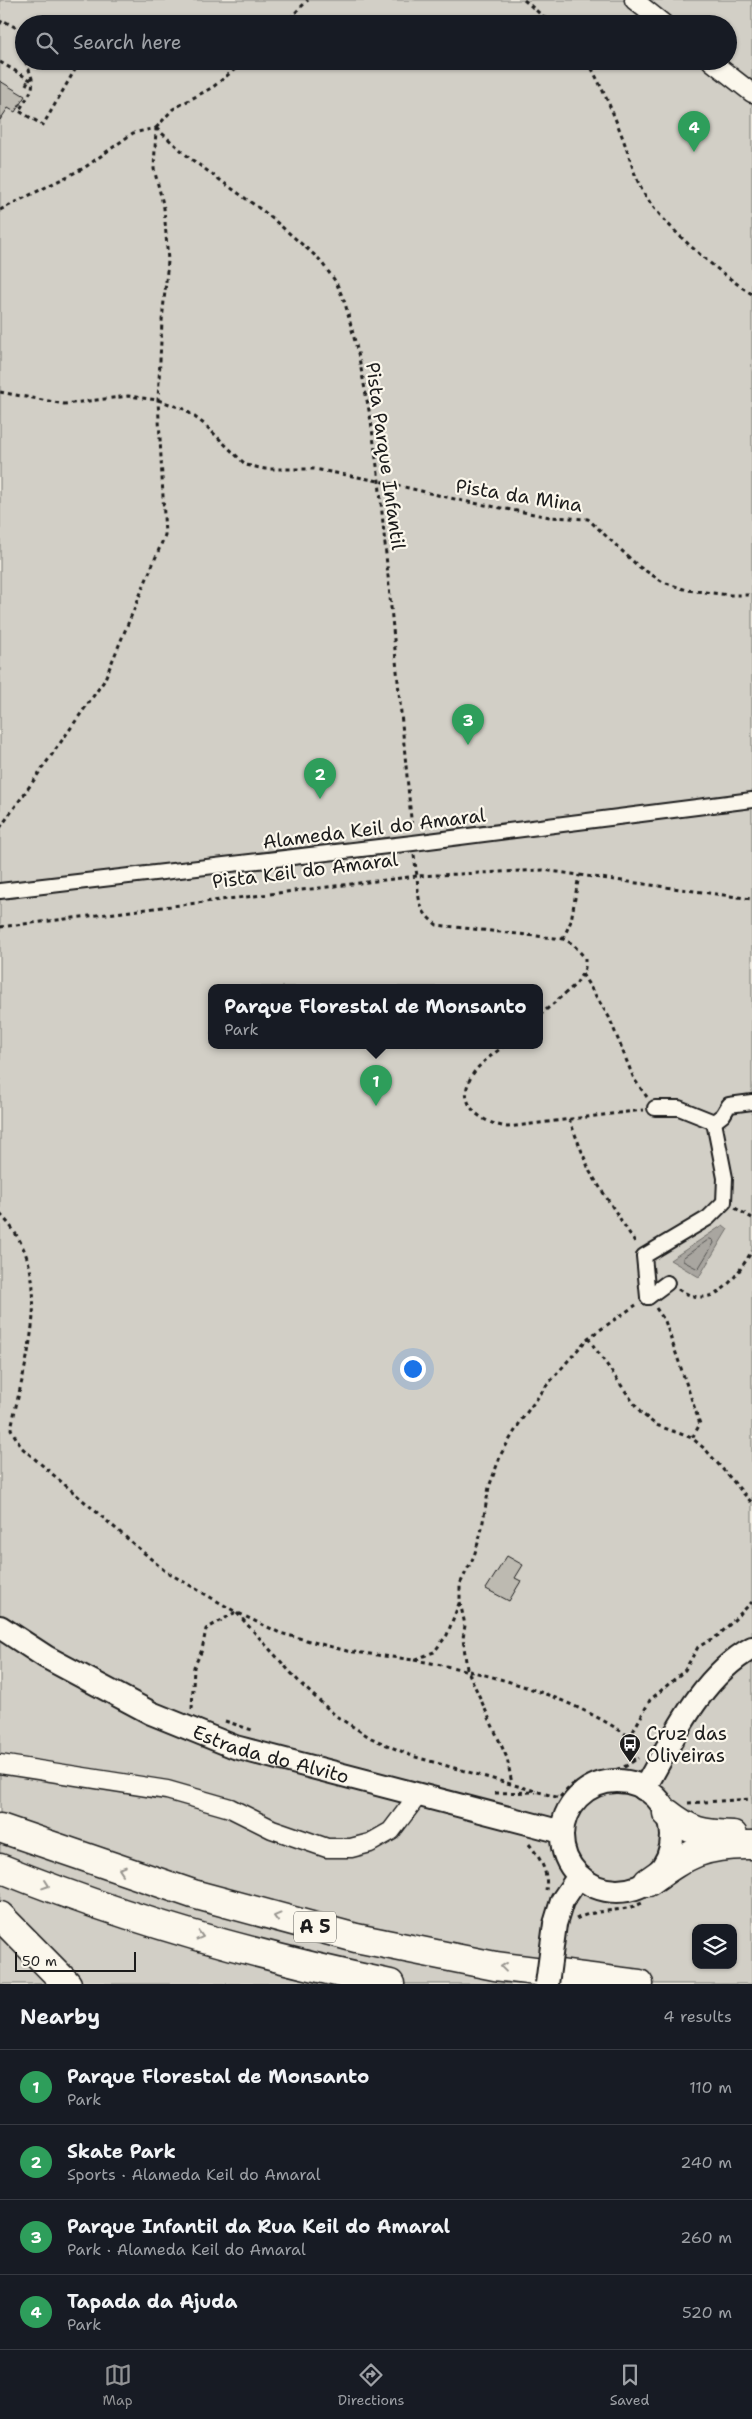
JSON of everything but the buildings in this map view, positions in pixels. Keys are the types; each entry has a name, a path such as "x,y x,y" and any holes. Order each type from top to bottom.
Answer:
{"highway":[{"path":"676,1808 685,1828 695,1832 752,1835"},
{"name":"A 5","path":"0,1828 193,1894 356,1938 495,1966 639,1984"},
{"path":"646,1892 698,1851 728,1844 752,1845"},
{"name":"A 5","path":"0,1868 181,1931 347,1975 390,1984"},
{"path":"0,1916 67,1984"},
{"path":"308,1984 347,1975"}],"street":[{"path":"634,0 653,15"},
{"path":"722,70 752,94"},
{"name":"Alameda Keil do Amaral","path":"0,890 413,843 752,800"},
{"path":"714,1122 723,1115 729,1105 752,1102"},
{"path":"655,1108 680,1108 714,1122"},
{"path":"648,1297 644,1256 708,1218 724,1202 725,1178 714,1122"},
{"path":"648,1297 667,1283"},
{"name":"Estrada do Alvito","path":"0,1627 46,1657 102,1688 190,1730 254,1753 562,1832"},
{"path":"644,1789 691,1708 722,1669 752,1648"},
{"path":"0,1764 167,1790 230,1808 272,1828 327,1848 351,1848 370,1844 391,1831 419,1794"},
{"path":"624,1782 644,1789 659,1801 676,1808 668,1857 646,1892 618,1891 597,1887 579,1876 564,1851 562,1832 568,1811 582,1794 602,1784 624,1782"},
{"path":"547,1984 563,1923 562,1901 579,1876"}],"path":[{"path":"293,15 308,0"},
{"path":"524,0 542,15"},
{"path":"0,24 2,20 15,27"},
{"path":"0,62 34,82"},
{"path":"29,70 34,82"},
{"path":"34,82 19,112 43,125 75,70"},
{"path":"0,210 84,168 133,134 156,128 173,109 213,87 234,70"},
{"path":"592,70 620,129 643,191 658,212 678,232 717,268 752,294"},
{"path":"26,85 29,79"},
{"path":"0,828 104,681 165,535 158,400 162,321 168,261 164,208 154,169 156,128"},
{"name":"Pista Parque Infantil","path":"156,128 191,159 267,214 319,259 336,282 345,303 358,352 371,421 416,876"},
{"name":"Pista da Mina","path":"0,392 64,404 128,396 158,400 184,409 204,424 246,465 265,470 314,469 378,481 463,501 550,517 588,519 638,566 663,582 687,590 730,595 752,595"},
{"path":"416,876 542,870 752,899"},
{"path":"543,1012 576,984 585,968 585,958 574,944 563,939 571,921 579,875"},
{"name":"Pista Keil do Amaral","path":"0,927 115,910 416,876 419,904 426,917 437,925 563,939"},
{"path":"500,1049 477,1069 470,1078 467,1098 471,1108 481,1119 494,1125 508,1127 655,1108 634,1079 609,1017 582,974"},
{"path":"569,1119 590,1172 644,1256"},
{"path":"0,1214 19,1236 28,1260 32,1282 34,1314 28,1356 11,1429 21,1447 165,1571 236,1612 280,1634 347,1651 467,1669 578,1707 630,1737"},
{"path":"667,1283 683,1293 699,1296 712,1295 726,1289 734,1280 752,1251"},
{"path":"512,1784 507,1758 467,1669 463,1639 465,1625 460,1601 460,1584 474,1556 481,1533 489,1487 501,1454 532,1405 588,1338 648,1297 665,1322 700,1424 692,1438"},
{"path":"588,1338 640,1412 656,1425 692,1438 706,1450 752,1503"},
{"path":"414,1660 434,1652 447,1635 460,1601"},
{"path":"634,1762 630,1737 650,1700 685,1670 698,1647 719,1635 752,1602"},
{"path":"192,1709 194,1667 202,1650 206,1629 236,1612"},
{"path":"236,1612 302,1685 336,1716 372,1738 412,1756 574,1802"},
{"path":"183,1706 201,1712"},
{"path":"218,1718 254,1731"},
{"path":"494,1793 540,1792"},
{"path":"676,1808 752,1799"},
{"path":"528,1842 540,1857 546,1872 545,1899"},
{"path":"563,1923 587,1914 629,1908 646,1892"}],"shaded area":[{"path":"0,0 752,0 752,1984 0,1984"}],"water":[{"path":"723,1225 728,1229 699,1277 670,1260"}],"place":[{"name":"Tapada da Ajuda","path":"694,152"},
{"name":"Parque Infantil da Rua Keil do Amaral","path":"468,745"},
{"name":"Skate Park","path":"320,799"},
{"name":"Parque Florestal de Monsanto","path":"376,1106"},
{"name":"Cruz das Oliveiras","path":"630,1763"}]}
